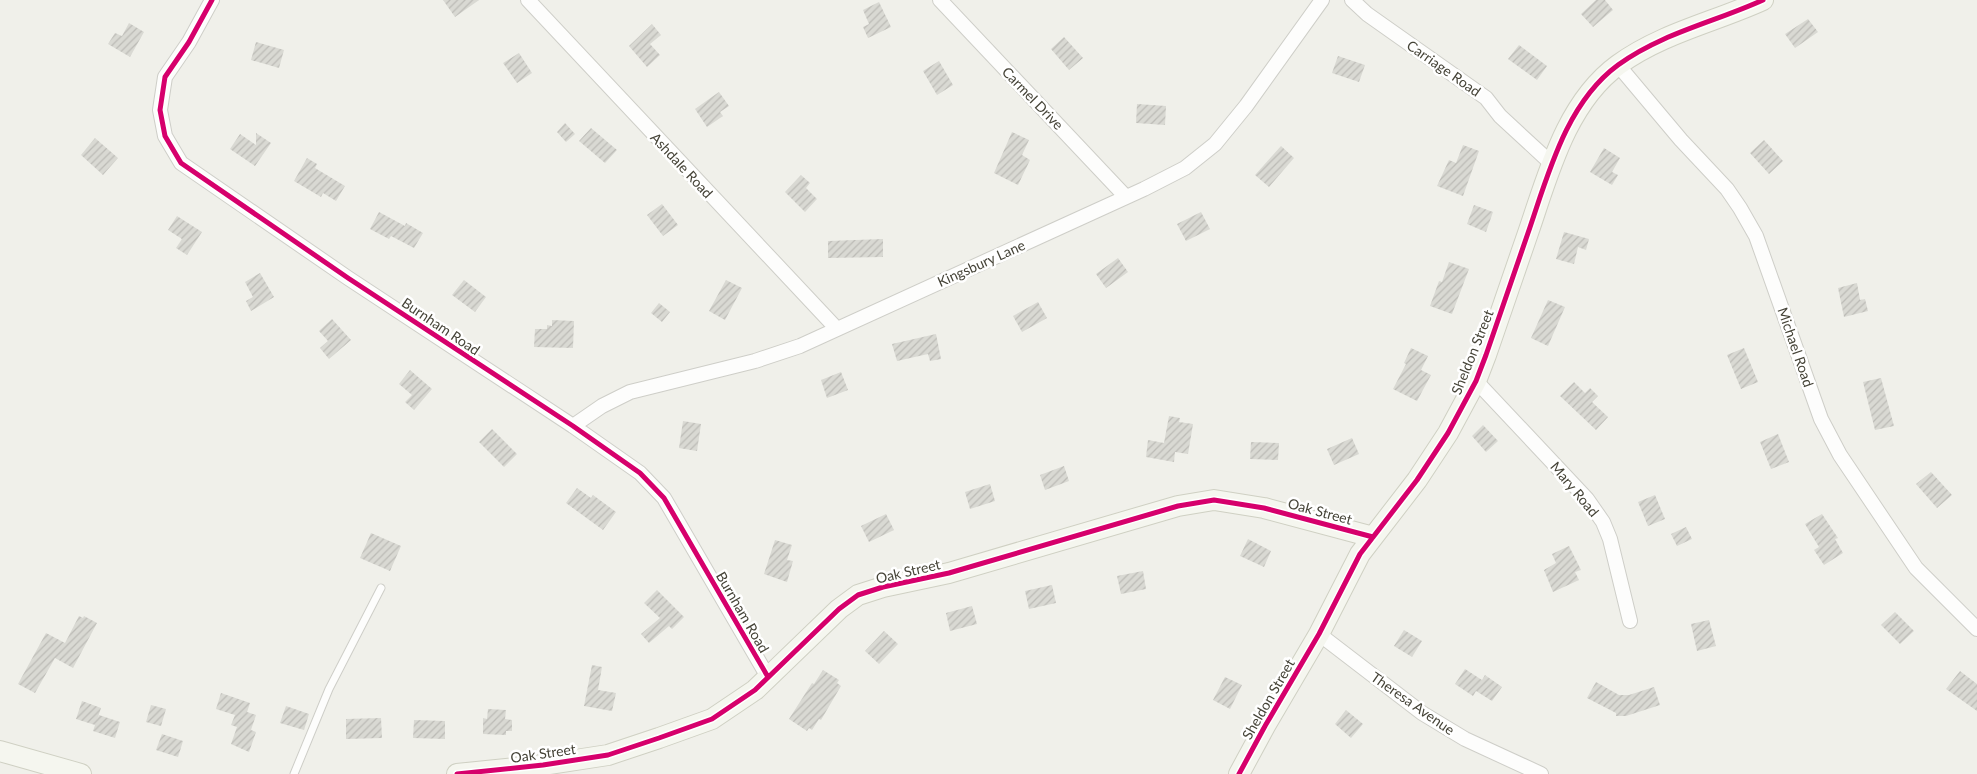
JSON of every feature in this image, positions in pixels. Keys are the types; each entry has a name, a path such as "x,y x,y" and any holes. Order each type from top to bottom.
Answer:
{"street":[{"name":"Burnham Road","path":"212,0 189,42 165,77 160,110 165,136 181,163 348,278 573,426 640,473 664,498 768,677"},
{"name":"Ashdale Road","path":"528,0 837,329"},
{"name":"Carmel Drive","path":"940,0 1126,197"},
{"name":"Kingsbury Lane","path":"573,426 602,406 630,392 755,361 800,346 1126,197 1185,168 1215,144 1246,106 1322,0"},
{"name":"Carriage Road","path":"1352,0 1367,14 1486,98 1500,116 1552,164"},
{"name":"Sheldon Street","path":"1239,774 1319,634 1360,554 1417,480 1448,433 1476,381 1552,164 1580,108 1602,79 1618,65 1656,42 1763,0"},
{"name":"Michael Road","path":"1618,65 1681,140 1727,189 1740,208 1756,236 1821,419 1840,455 1916,568 1977,629"},
{"name":"Mary Road","path":"1476,381 1587,499 1602,522 1610,539 1630,621"},
{"name":"Oak Street","path":"458,774 543,765 608,755 712,718 755,690 839,609 858,595 883,587 949,573 1178,506 1214,500 1264,508 1372,537"},
{"name":"Theresa Avenue","path":"1319,634 1422,713 1465,739 1541,774"},
{"path":"0,751 61,771 81,774"}],"lane":[{"path":"294,774 329,688 381,588"}],"building":[{"path":"443,0 479,0 455,17"},
{"path":"1596,0 1605,0 1613,10 1593,27 1581,14"},
{"path":"879,2 891,27 868,38 863,27 869,24 863,10"},
{"path":"1808,19 1818,32 1795,48 1785,34"},
{"path":"129,23 144,32 130,57 108,44 115,33 122,36"},
{"path":"652,24 661,35 650,44 660,55 647,67 629,46"},
{"path":"1064,37 1083,58 1069,70 1051,49"},
{"path":"256,42 284,50 279,68 251,60"},
{"path":"1519,45 1547,66 1537,80 1508,59"},
{"path":"519,53 532,73 517,83 503,63"},
{"path":"1338,56 1365,65 1359,82 1332,73"},
{"path":"939,61 953,85 937,95 923,71"},
{"path":"719,92 729,106 720,112 723,116 707,127 695,109"},
{"path":"1137,104 1166,106 1165,125 1136,123"},
{"path":"565,123 575,134 566,142 557,132"},
{"path":"591,128 617,150 605,163 579,141"},
{"path":"1012,132 1029,140 1022,155 1030,160 1018,185 994,173"},
{"path":"256,133 271,143 255,166 230,149 240,134 256,145"},
{"path":"95,138 118,158 103,175 81,155"},
{"path":"1764,140 1783,161 1769,174 1750,153"},
{"path":"1463,145 1479,151 1463,196 1437,186 1449,160 1456,163"},
{"path":"1281,146 1294,158 1269,187 1255,175"},
{"path":"1604,148 1620,158 1612,172 1618,175 1612,185 1590,172"},
{"path":"307,158 317,164 315,168 345,186 336,201 323,193 321,197 294,181"},
{"path":"801,175 810,183 806,188 817,199 805,212 785,192"},
{"path":"662,204 678,225 663,236 647,215"},
{"path":"1474,205 1493,212 1486,232 1467,224"},
{"path":"379,212 405,226 406,223 423,233 414,248 391,236 389,239 370,229"},
{"path":"1201,212 1210,229 1186,241 1177,224"},
{"path":"177,216 202,232 187,255 176,248 182,239 168,230"},
{"path":"1564,232 1589,239 1586,250 1578,247 1574,264 1556,259"},
{"path":"883,239 883,257 828,258 828,241"},
{"path":"1118,258 1128,272 1106,288 1096,274"},
{"path":"1449,262 1469,269 1452,314 1430,306 1439,281 1442,282"},
{"path":"260,273 274,297 251,311 246,301 253,297 245,282"},
{"path":"464,280 486,297 475,312 452,295"},
{"path":"726,280 742,288 725,320 709,311"},
{"path":"1857,283 1860,300 1865,299 1868,311 1844,317 1838,288"},
{"path":"1548,300 1565,307 1548,346 1531,338"},
{"path":"1038,302 1047,318 1022,332 1013,316"},
{"path":"659,303 670,312 662,322 651,313"},
{"path":"332,319 351,340 329,359 320,348 328,341 319,331"},
{"path":"552,320 574,321 573,348 534,347 535,329 547,329 547,325 552,326"},
{"path":"936,334 941,359 930,361 928,354 897,361 892,344"},
{"path":"1411,348 1428,356 1421,370 1431,375 1417,401 1393,389 1406,364 1404,363"},
{"path":"1744,348 1758,382 1741,389 1727,355"},
{"path":"410,370 432,389 414,410 405,402 412,395 399,384"},
{"path":"841,372 848,390 827,398 821,380"},
{"path":"1881,378 1894,426 1875,430 1863,382"},
{"path":"1574,382 1585,393 1590,388 1598,396 1592,402 1608,417 1596,430 1560,396"},
{"path":"1169,416 1180,418 1179,422 1193,424 1188,454 1175,452 1174,462 1146,457 1148,440 1164,443"},
{"path":"683,421 701,424 697,451 679,448"},
{"path":"1483,425 1498,441 1486,452 1472,436"},
{"path":"492,429 517,454 504,467 479,442"},
{"path":"1778,434 1789,462 1771,469 1760,442"},
{"path":"1352,438 1359,454 1334,465 1327,449"},
{"path":"1251,442 1279,443 1278,460 1250,459"},
{"path":"1064,466 1069,481 1045,490 1040,475"},
{"path":"1931,472 1952,495 1937,508 1916,484"},
{"path":"990,484 995,501 970,509 965,492"},
{"path":"577,488 591,498 593,495 616,512 603,530 566,503"},
{"path":"1655,495 1665,519 1648,526 1638,502"},
{"path":"886,514 894,530 869,542 861,526"},
{"path":"1822,514 1838,538 1835,539 1843,553 1824,565 1814,550 1819,547 1805,524"},
{"path":"1686,527 1692,539 1677,546 1671,534"},
{"path":"371,533 401,546 390,571 360,558"},
{"path":"1248,539 1271,551 1264,567 1240,556"},
{"path":"775,540 792,545 787,560 793,561 787,582 764,574"},
{"path":"1569,546 1581,570 1575,572 1579,580 1553,592 1544,570 1556,563 1552,554"},
{"path":"1143,571 1146,589 1121,594 1117,576"},
{"path":"1052,585 1056,603 1029,609 1025,591"},
{"path":"657,590 684,617 672,629 669,626 649,643 641,634 660,618 644,603"},
{"path":"972,606 977,624 950,631 946,613"},
{"path":"1895,612 1914,631 1900,644 1881,625"},
{"path":"79,616 83,618 84,616 97,623 73,668 55,658 35,693 18,684 46,633 65,643"},
{"path":"1709,620 1716,646 1697,651 1691,624"},
{"path":"1404,630 1422,641 1412,657 1394,646"},
{"path":"884,631 898,644 879,664 865,651"},
{"path":"592,665 602,667 598,690 616,693 612,711 584,706"},
{"path":"1465,669 1482,680 1485,675 1502,687 1492,701 1476,691 1473,696 1455,684"},
{"path":"823,670 839,680 837,683 841,686 821,720 819,719 812,730 809,728 807,731 789,719 812,683 814,684"},
{"path":"1960,671 1977,684 1977,711 1946,689"},
{"path":"1225,677 1242,685 1230,709 1213,700"},
{"path":"1596,682 1619,695 1629,695 1654,687 1660,705 1626,716 1616,716 1616,713 1587,698"},
{"path":"221,693 250,703 247,712 256,715 251,730 256,732 249,752 231,744 237,727 231,725 235,715 216,709"},
{"path":"82,701 101,708 97,720 99,715 120,722 115,738 93,731 95,725 76,719"},
{"path":"151,705 166,709 161,726 146,722"},
{"path":"286,706 309,714 304,730 280,723"},
{"path":"488,709 506,710 505,719 512,720 512,731 506,731 506,735 483,734 483,718 487,719"},
{"path":"1346,710 1363,724 1351,738 1335,724"},
{"path":"381,718 382,738 346,739 346,719"},
{"path":"414,720 445,721 445,739 413,738"},
{"path":"162,734 183,741 178,757 156,750"}],"cycle path":[{"path":"212,0 189,42 165,77 160,110 165,136 181,163 348,278 573,426 640,473 664,498 768,677"},
{"path":"1239,774 1319,634 1360,554 1417,480 1448,433 1476,381 1552,164 1572,120 1585,99 1600,81 1618,65 1652,44 1763,0"},
{"path":"457,774 543,765 608,755 712,719 755,690 839,609 858,595 883,587 949,573 1178,506 1214,500 1264,508 1373,537"}]}
